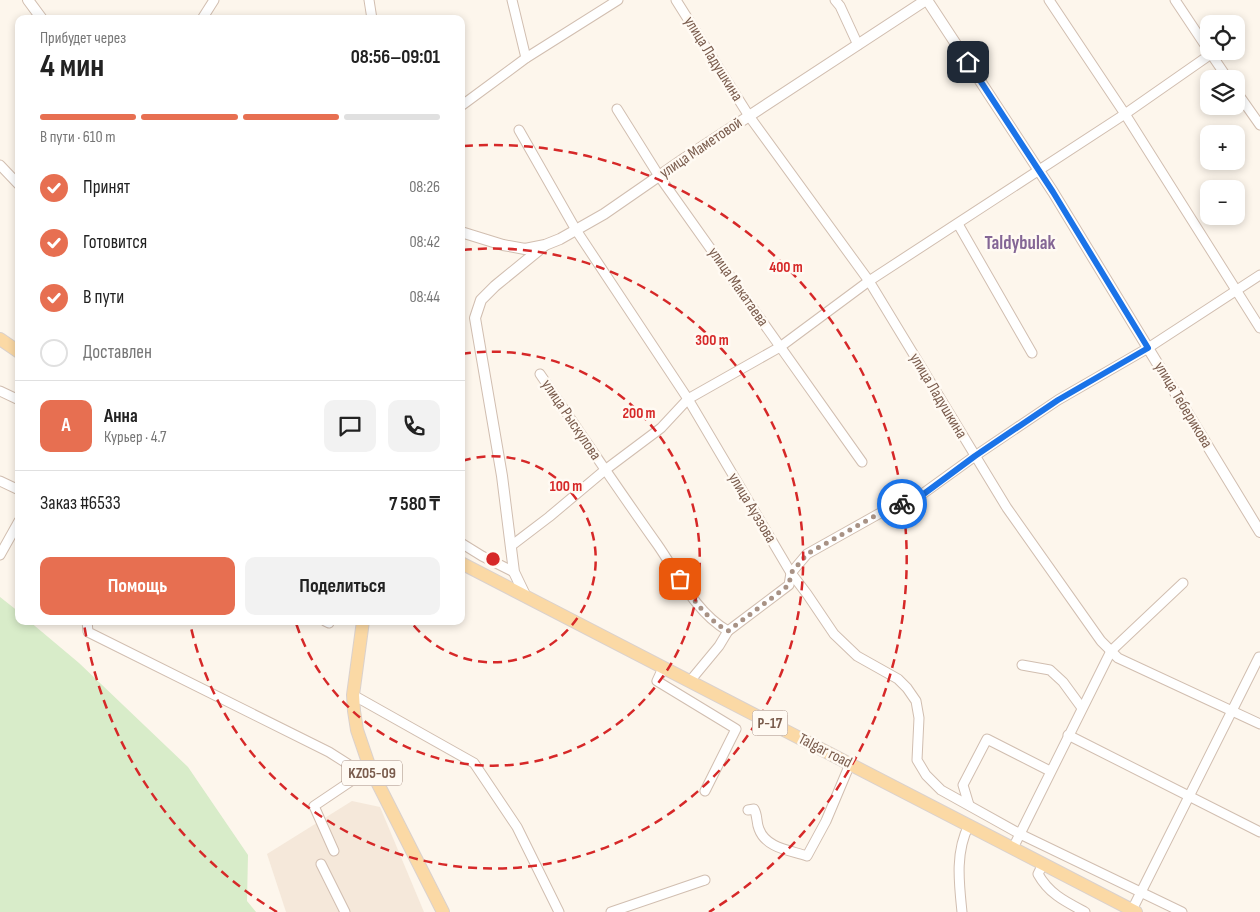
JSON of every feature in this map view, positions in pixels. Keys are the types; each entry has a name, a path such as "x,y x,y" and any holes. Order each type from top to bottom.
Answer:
{"main road":[{"path":"1,343 15,350"},
{"name":"Talgar road","path":"465,565 1134,911"},
{"name":"KZ05-09","path":"363,625 354,695 354,711 366,771 442,912"}],"street":[{"path":"28,0 39,15"},
{"path":"205,15 214,0"},
{"path":"369,0 371,15"},
{"path":"512,0 526,58"},
{"path":"465,103 526,58 618,0"},
{"name":"улица Ладушкина","path":"676,0 749,116 869,282 1007,508 1101,641 1118,658 1260,724"},
{"path":"835,0 840,6 858,45"},
{"name":"улица Маметовой","path":"465,233 503,245 526,249 546,245 576,230 604,214 749,116 927,0"},
{"name":"улица Теберикова","path":"927,0 1039,171 1260,532"},
{"path":"1049,0 1125,114 1260,328"},
{"path":"1175,0 1200,37"},
{"path":"511,546 605,470 662,428 688,399 780,347 869,282 1125,114 1200,59"},
{"path":"1245,104 1260,125"},
{"name":"улица Макатаева","path":"617,110 659,176 862,462"},
{"name":"улица Ауэзова","path":"519,130 576,230 688,399 791,573 834,634 857,656 898,678 916,701 919,718 917,760 926,775 941,790 1020,834 1182,912"},
{"path":"0,165 15,181"},
{"path":"958,224 1032,353"},
{"path":"526,597 514,572 502,476 475,318 481,300 495,286 546,245"},
{"path":"690,682 719,646 728,631 789,585 791,573 807,554 882,512 921,496 975,456 1058,400 1148,348 1260,275"},
{"name":"улица Рыскулова","path":"540,374 696,604 718,625 728,631"},
{"path":"0,391 15,398"},
{"path":"0,481 15,488"},
{"path":"0,555 15,528"},
{"path":"465,545 514,572"},
{"path":"1013,848 1111,651 1183,583"},
{"path":"87,625 88,632 366,771 314,806 334,851"},
{"path":"1134,911 1140,893 1259,657"},
{"path":"1022,665 1050,670 1063,682 1082,708"},
{"path":"663,668 658,681 736,729 705,791"},
{"path":"354,695 474,763 517,826 559,912"},
{"path":"1068,735 1260,832"},
{"path":"969,805 963,784 987,739 1050,772"},
{"path":"748,810 754,809 757,814 759,828 770,844 807,856 826,821 850,764"},
{"path":"962,912 958,878 961,848 969,825"},
{"path":"1059,872 1069,857"},
{"path":"321,864 344,912"},
{"path":"1043,864 1038,874 1043,882 1058,898 1085,912"},
{"path":"611,912 704,880"}],"shaded area":[{"path":"352,801 380,807 424,912 286,912 267,854"}],"green space":[{"path":"0,597 15,609 15,625 34,625 79,663 188,767 248,855 247,901 256,912 0,912"}],"way so far":[{"path":"680,579 696,604 718,625 728,631 789,585 791,573 807,554 882,512 902,504"}],"district":[{"name":"Taldybulak","path":"1020,243"}],"route":[{"path":"902,504 921,496 975,456 1058,400 1148,348 1053,192 968,62"}]}
